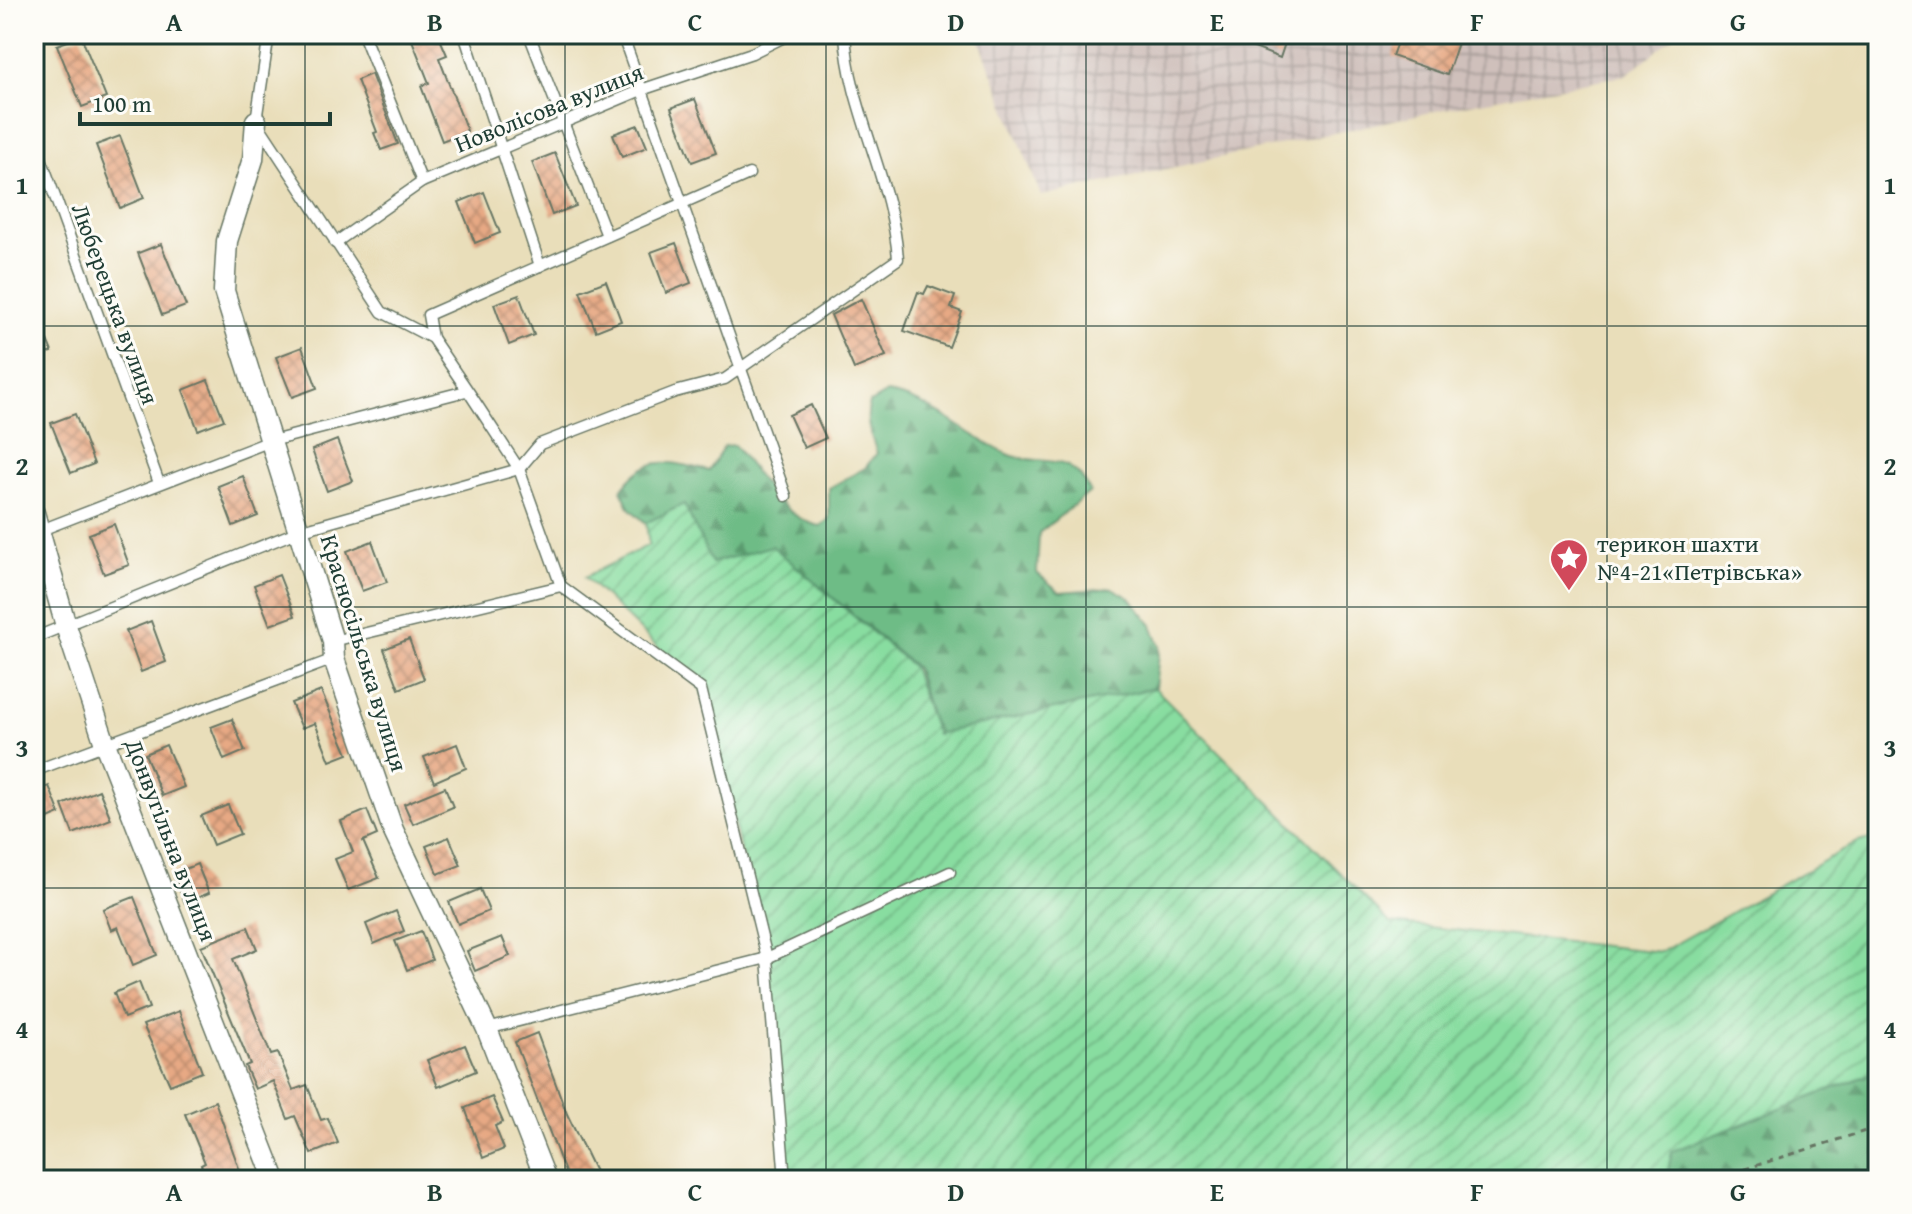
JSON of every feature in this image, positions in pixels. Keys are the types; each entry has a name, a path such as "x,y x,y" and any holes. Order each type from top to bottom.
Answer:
{"street":[{"name":"Красносільська вулиця","path":"256,121 253,159 227,241 224,291 268,442 393,830 487,1029 546,1180"},
{"name":"Донвугільна вулиця","path":"36,526 105,744 275,1180"}],"lane":[{"path":"269,34 256,121 382,312 432,338"},
{"path":"363,34 422,182"},
{"path":"464,34 504,148 540,266"},
{"path":"529,34 607,236"},
{"path":"622,34 786,496"},
{"name":"Новолісова вулиця","path":"335,243 422,182 644,89 752,53 790,34"},
{"path":"34,638 299,531 519,469 540,444 675,392 725,379 898,259 895,220 872,148 845,34"},
{"name":"Люберецька вулиця","path":"34,139 159,483"},
{"path":"749,174 428,315 432,338 519,469 561,586 701,689 767,958 785,1180"},
{"path":"36,526 268,442 466,391"},
{"path":"34,771 334,650 561,586"},
{"path":"487,1029 767,958 950,872"}],"path":[{"path":"1710,1180 1878,1127"}],"shaded area":[{"path":"977,34 1678,34 1626,75 1454,107 1041,196"}],"green space":[{"path":"887,393 934,410 1007,454 1064,464 1074,469 1090,492 1039,533 1037,573 1060,592 1112,588 1130,598 1152,625 1160,646 1155,688 936,734 916,668 772,546 712,563 684,504 646,523 630,509 621,490 631,478 650,465 671,463 709,471 724,446 734,445 783,505 807,522 821,526 829,519 829,488 865,468 877,453 869,428 868,410 870,403"},
{"path":"684,504 712,563 772,546 913,667 936,734 1155,688 1390,923 1661,952 1858,842 1878,838 1878,1071 1672,1151 1666,1180 785,1180 767,958 701,689 585,577 649,545 646,523"},
{"path":"1878,1071 1878,1180 1666,1180 1672,1151"}],"building":[{"path":"438,34 447,55 439,58 467,131 442,141 421,86 429,83 412,40"},
{"path":"1218,34 1288,34 1280,58"},
{"path":"1400,34 1461,34 1447,75 1392,56"},
{"path":"81,36 106,98 82,107 57,45"},
{"path":"371,74 398,144 381,150 357,80"},
{"path":"695,99 716,153 692,162 671,108"},
{"path":"638,125 647,147 622,157 613,134"},
{"path":"120,136 144,198 120,208 96,145"},
{"path":"555,153 576,206 552,215 532,162"},
{"path":"484,192 500,233 475,243 459,202"},
{"path":"676,243 691,283 666,293 651,252"},
{"path":"161,244 186,306 162,315 138,253"},
{"path":"606,281 621,321 596,331 580,291"},
{"path":"928,286 955,296 951,308 962,312 949,347 904,331 918,292 924,294"},
{"path":"519,295 534,335 509,345 494,304"},
{"path":"861,299 886,356 854,369 831,315"},
{"path":"34,308 52,352 34,359"},
{"path":"302,347 317,388 292,397 276,357"},
{"path":"208,380 224,420 198,430 183,390"},
{"path":"811,405 826,438 804,448 789,415"},
{"path":"75,414 94,464 71,473 51,423"},
{"path":"337,440 353,481 327,491 312,450"},
{"path":"243,476 258,516 233,526 218,486"},
{"path":"114,524 129,565 104,574 89,534"},
{"path":"372,541 387,582 362,591 347,551"},
{"path":"279,575 295,616 270,625 254,585"},
{"path":"151,621 166,662 141,672 126,631"},
{"path":"409,639 424,679 399,689 384,649"},
{"path":"321,691 348,754 330,761 315,723 302,728 291,703"},
{"path":"232,719 245,751 224,760 211,727"},
{"path":"457,744 466,768 434,782 424,757"},
{"path":"166,745 184,787 162,796 145,754"},
{"path":"49,786 60,814 34,825 34,792"},
{"path":"445,787 453,807 413,824 404,804"},
{"path":"99,790 111,819 73,834 62,805"},
{"path":"228,805 240,834 213,845 201,816"},
{"path":"367,810 377,835 363,841 379,878 348,890 335,859 353,852 341,821"},
{"path":"449,837 461,865 438,874 426,846"},
{"path":"197,864 209,893 185,903 173,874"},
{"path":"480,889 489,911 458,924 449,902"},
{"path":"134,897 157,955 133,965 118,927 111,930 103,909"},
{"path":"396,911 404,931 374,944 366,924"},
{"path":"248,927 257,949 233,959 271,1055 278,1053 293,1090 307,1085 321,1120 328,1118 338,1143 311,1154 295,1116 288,1119 273,1081 255,1089 245,1066 250,1064 201,946"},
{"path":"421,931 432,960 407,970 395,941"},
{"path":"502,937 510,956 475,971 467,951"},
{"path":"139,982 149,1008 124,1018 114,993"},
{"path":"179,1011 202,1072 170,1085 143,1025"},
{"path":"537,1033 567,1114 599,1180 568,1180 515,1042"},
{"path":"465,1045 476,1071 438,1087 427,1060"},
{"path":"492,1097 503,1122 495,1126 504,1149 483,1158 465,1108"},
{"path":"215,1101 241,1174 226,1180 208,1180 201,1165 205,1163 185,1114"}],"place":[{"name":"терикон шахти №4-21«Петрівська»","path":"1569,592"}]}
